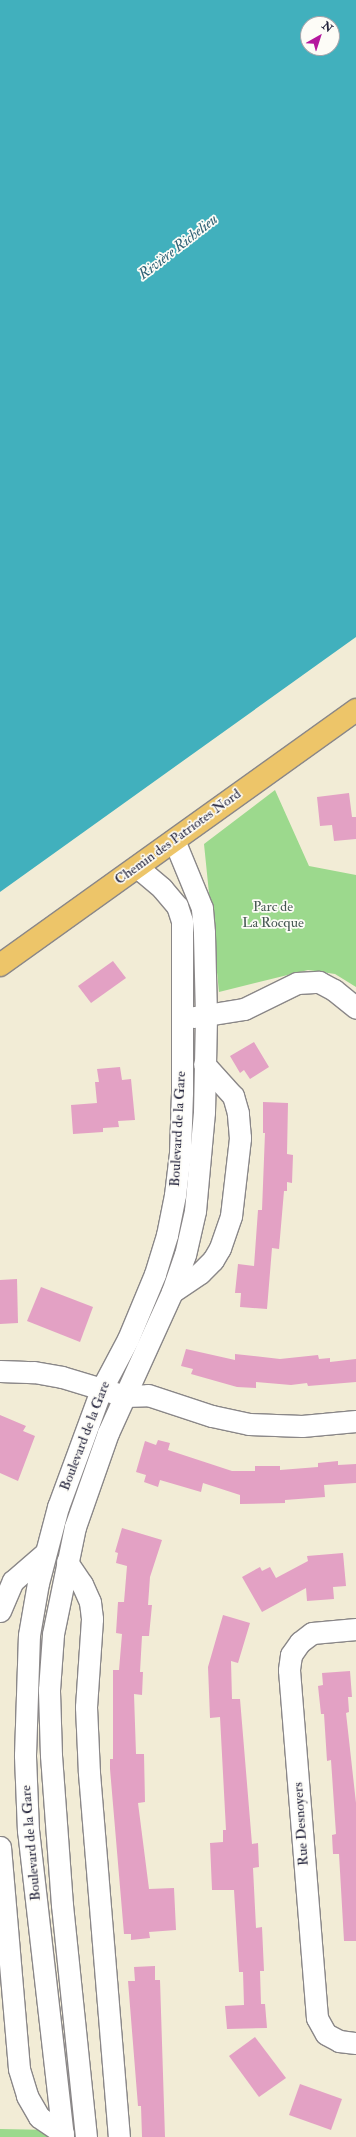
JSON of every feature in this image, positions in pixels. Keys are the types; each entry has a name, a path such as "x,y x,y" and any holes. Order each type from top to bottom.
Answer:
{"main road":[{"name":"Chemin des Patriotes Nord","path":"0,965 356,710"}],"street":[{"name":"Boulevard de la Gare","path":"86,2137 62,1905 51,1755 49,1690 53,1634 77,1519 108,1433 172,1292 185,1256 195,1211 202,1159 206,1016 202,908 174,840"},
{"name":"Boulevard de la Gare","path":"63,2135 28,1831 25,1755 29,1635 44,1554 78,1448 101,1390 128,1340 155,1274 167,1235 180,1153 182,921 177,906 162,888 137,867"},
{"path":"182,1018 206,1016 244,1008 297,983 319,982 356,1008"},
{"name":"Boulevard de la Gare","path":"172,1292 200,1273 213,1260 223,1243 231,1216 240,1138 238,1113 233,1096 204,1064"},
{"path":"0,1371 48,1374 125,1396 148,1395 212,1416 249,1424 302,1426 356,1421"},
{"path":"0,1612 13,1581 44,1554"},
{"path":"67,1562 82,1584 90,1602 92,1619 86,1707 89,1773 119,2137"},
{"name":"Rue Desnoyers","path":"356,1629 312,1633 300,1642 291,1655 289,1670 318,2018 326,2034 339,2041 356,2043"},
{"name":"Boulevard de la Gare","path":"0,1847 19,2069 27,2096 39,2117 63,2135"}],"green space":[{"name":"Parc de La Rocque","path":"275,790 309,866 356,875 356,987 335,974 308,970 219,992 204,844"},
{"path":"0,2129 52,2130 53,2137 0,2137"}],"water":[{"name":"Rivière Richelieu","path":"0,0 356,0 356,637 0,892"}],"building":[{"path":"349,793 352,817 356,817 356,839 334,841 332,825 320,826 317,797"},
{"path":"113,961 126,978 91,1003 78,986"},
{"path":"254,1042 269,1067 250,1079 244,1070 240,1073 230,1056"},
{"path":"120,1067 122,1080 131,1079 135,1120 118,1121 119,1127 103,1128 103,1132 73,1134 71,1105 97,1103 95,1082 99,1082 97,1069"},
{"path":"263,1102 288,1103 287,1154 293,1155 292,1183 287,1182 287,1191 284,1191 279,1249 272,1248 267,1309 240,1307 241,1293 235,1293 238,1264 254,1266 258,1210 262,1210 265,1133 263,1133"},
{"path":"17,1279 18,1323 0,1324 0,1280"},
{"path":"41,1287 93,1307 80,1342 27,1321"},
{"path":"186,1349 235,1360 235,1354 280,1359 318,1355 319,1359 330,1358 330,1362 356,1359 356,1382 308,1386 307,1383 291,1385 256,1382 256,1388 237,1387 191,1374 193,1369 181,1366"},
{"path":"0,1415 26,1426 23,1431 35,1436 18,1481 0,1473"},
{"path":"158,1440 170,1443 168,1450 232,1471 255,1471 255,1466 280,1466 280,1470 318,1467 318,1463 338,1461 338,1465 356,1464 356,1483 324,1485 325,1497 285,1500 285,1503 240,1504 240,1495 203,1483 201,1492 160,1480 158,1487 144,1482 146,1475 136,1472 145,1441 156,1445"},
{"path":"122,1528 162,1540 150,1577 148,1605 152,1605 149,1636 142,1636 140,1672 143,1672 142,1695 134,1694 136,1754 144,1754 145,1802 138,1803 149,1889 174,1888 176,1930 149,1932 150,1938 131,1940 131,1934 124,1934 110,1769 110,1759 113,1759 113,1670 119,1670 122,1634 116,1633 118,1602 124,1602 127,1566 116,1563 118,1553 115,1552"},
{"path":"343,1553 346,1586 333,1587 334,1599 307,1601 306,1588 262,1612 242,1577 260,1567 262,1571 270,1567 276,1578 308,1561 307,1556"},
{"path":"223,1615 250,1623 238,1663 231,1661 232,1699 240,1699 252,1844 258,1843 259,1867 253,1868 256,1928 262,1927 264,1971 260,1971 261,2004 265,2004 267,2028 227,2029 225,2006 244,2005 243,1972 239,1972 234,1890 212,1890 210,1843 223,1842 223,1830 226,1830 220,1717 210,1718 208,1667"},
{"path":"350,1671 352,1697 348,1697 349,1712 346,1713 356,1803 356,1941 344,1941 339,1854 333,1854 332,1835 336,1834 331,1760 327,1761 324,1714 321,1714 318,1686 323,1685 322,1673"},
{"path":"155,1966 155,1980 160,1980 165,2137 142,2137 141,2106 138,2106 128,1981 135,1981 134,1967"},
{"path":"255,2037 286,2078 259,2097 229,2056"},
{"path":"300,2084 342,2099 331,2130 289,2115"}]}
